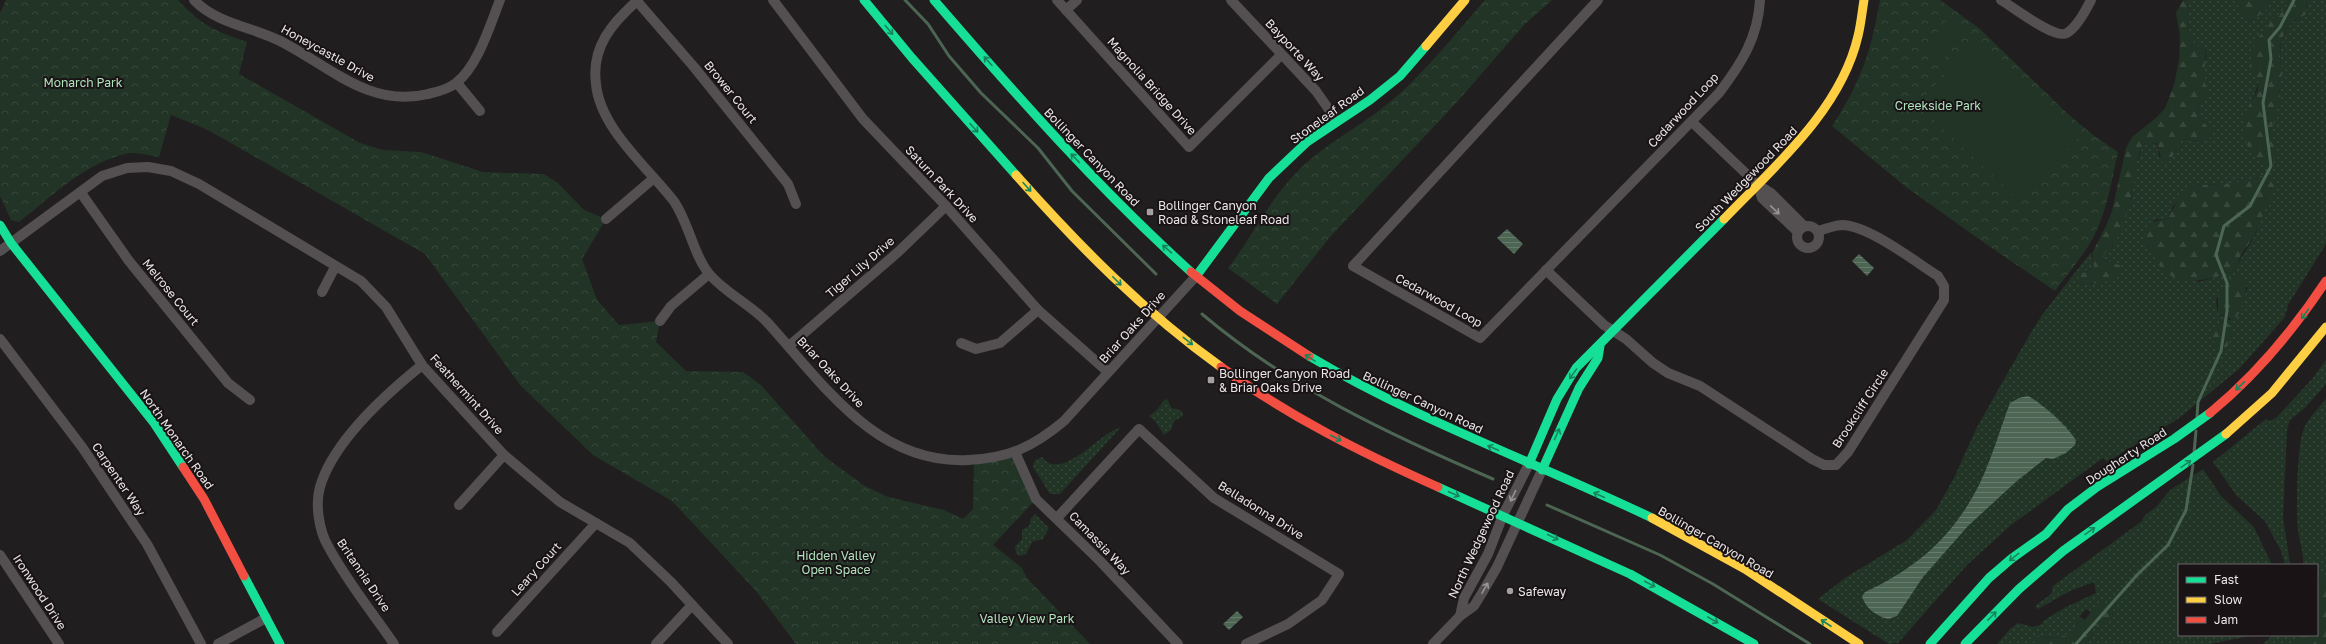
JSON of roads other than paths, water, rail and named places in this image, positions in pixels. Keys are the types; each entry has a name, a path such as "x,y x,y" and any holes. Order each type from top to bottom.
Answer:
{"main road":[{"path":"864,0 922,70 1062,226 1122,286 1157,317 1255,391 1302,420 1405,473 1517,521 1627,572 1754,644"},
{"name":"Bollinger Canyon Road","path":"934,0 1109,194 1196,275 1288,344 1332,371 1413,413 1675,530 1726,559 1859,644"},
{"name":"South Wedgewood Road","path":"1529,464 1553,409 1570,378 1590,352 1600,346 1615,332 1758,185 1797,144 1818,119 1833,96 1847,68 1858,37 1864,0"},
{"name":"Stoneleaf Road","path":"1196,275 1222,244 1269,178 1307,142 1370,100 1400,76 1459,2"},
{"name":"North Monarch Road","path":"0,225 11,243 154,423 204,499 280,644"},
{"name":"Dougherty Road","path":"1930,644 1966,603 2011,559 2046,534 2067,510 2189,429 2221,404 2268,359 2307,310 2326,281"},
{"path":"1965,644 2008,599 2056,557 2216,442 2272,393 2326,327"},
{"name":"South Wedgewood Road","path":"1542,470 1579,388 1598,358 1600,346"}],"street":[{"name":"Honeycastle Drive","path":"194,0 214,16 265,33 363,89 379,95 397,98 416,97 437,92 456,83 480,51 500,0"},
{"name":"Briar Oaks Drive","path":"637,0 616,20 607,34 595,68 595,83 599,101 608,121 674,202 709,274 756,311 838,402 866,427 907,451 930,458 955,461 984,459 1016,452 1041,440 1064,421 1196,275"},
{"name":"Brower Court","path":"637,0 694,67 788,184 796,204"},
{"name":"Saturn Park Drive","path":"773,0 863,119 946,206 1038,310 1108,372"},
{"name":"Magnolia Bridge Drive","path":"1057,0 1189,147 1281,54"},
{"path":"1066,10 1077,0"},
{"name":"Bayporte Way","path":"1230,0 1316,92 1337,121"},
{"name":"Cedarwood Loop","path":"1598,0 1353,266 1480,338 1719,93 1742,63 1754,36 1760,0"},
{"path":"2001,0 2050,31 2061,35 2066,33 2075,25 2091,0"},
{"path":"456,83 480,111"},
{"path":"1692,122 1758,185 1762,198 1801,229 1814,227 1818,232 1818,242 1809,248 1800,244 1797,238 1801,229"},
{"name":"Feathermint Drive","path":"0,251 102,176 127,168 148,167 171,171 199,184 361,281 386,307 422,366 504,455 560,502 630,543 692,605 728,644"},
{"path":"606,219 654,178"},
{"name":"Melrose Court","path":"81,192 129,261 228,383 250,400"},
{"name":"Tiger Lily Drive","path":"789,346 897,253 946,206"},
{"name":"Brookcliff Circle","path":"1615,332 1668,373 1700,386 1812,459 1824,464 1836,465 1848,452 1944,300 1944,286 1938,276 1868,232 1852,226 1840,225 1818,232"},
{"path":"322,292 336,267"},
{"path":"1546,270 1604,325 1615,332"},
{"path":"660,321 671,306 709,274"},
{"path":"961,343 976,349 1000,343 1038,310"},
{"name":"Carpenter Way","path":"0,339 82,447 143,538 178,597 201,644"},
{"name":"Britannia Drive","path":"394,644 327,545 318,516 319,488 335,455 358,425 422,366"},
{"name":"Belladonna Drive","path":"1057,518 1139,430 1214,498 1339,574 1322,600 1288,624 1246,644"},
{"name":"Camassia Way","path":"1016,452 1036,499 1057,518 1178,644"},
{"path":"459,505 504,455"},
{"name":"North Wedgewood Road","path":"1460,616 1464,598 1488,554 1503,515 1529,464"},
{"name":"North Wedgewood Road","path":"1433,644 1460,616 1474,606 1498,567 1517,521 1542,470"},
{"name":"Leary Court","path":"497,632 596,523"},
{"name":"Ironwood Drive","path":"0,555 59,644"},
{"path":"656,644 692,605"},
{"path":"218,644 266,618"}],"waterway":[{"path":"905,0 928,24 949,56 981,93 1038,148 1072,191 1156,274"},
{"path":"2197,417 2198,402 2221,351 2227,311 2227,283 2216,255 2224,226 2250,206 2271,166 2263,103 2271,59 2269,40 2280,27 2294,0"},
{"path":"1202,314 1235,340 1305,387 1378,427 1493,479"},
{"path":"2194,453 2196,431"},
{"path":"2076,644 2137,575 2168,545 2186,510 2193,465"},
{"path":"1547,505 1660,555 1713,584 1810,644"}],"place":[{"name":"Bollinger Canyon Road & Stoneleaf Road","path":"1150,212"},
{"name":"Bollinger Canyon Road & Briar Oaks Drive","path":"1211,380"},
{"name":"Safeway","path":"1510,591"}],"park label":[{"name":"Monarch Park","path":"83,82"},
{"name":"Creekside Park","path":"1938,105"},
{"name":"Hidden Valley Open Space","path":"836,562"},
{"name":"Valley View Park","path":"1027,618"}]}
